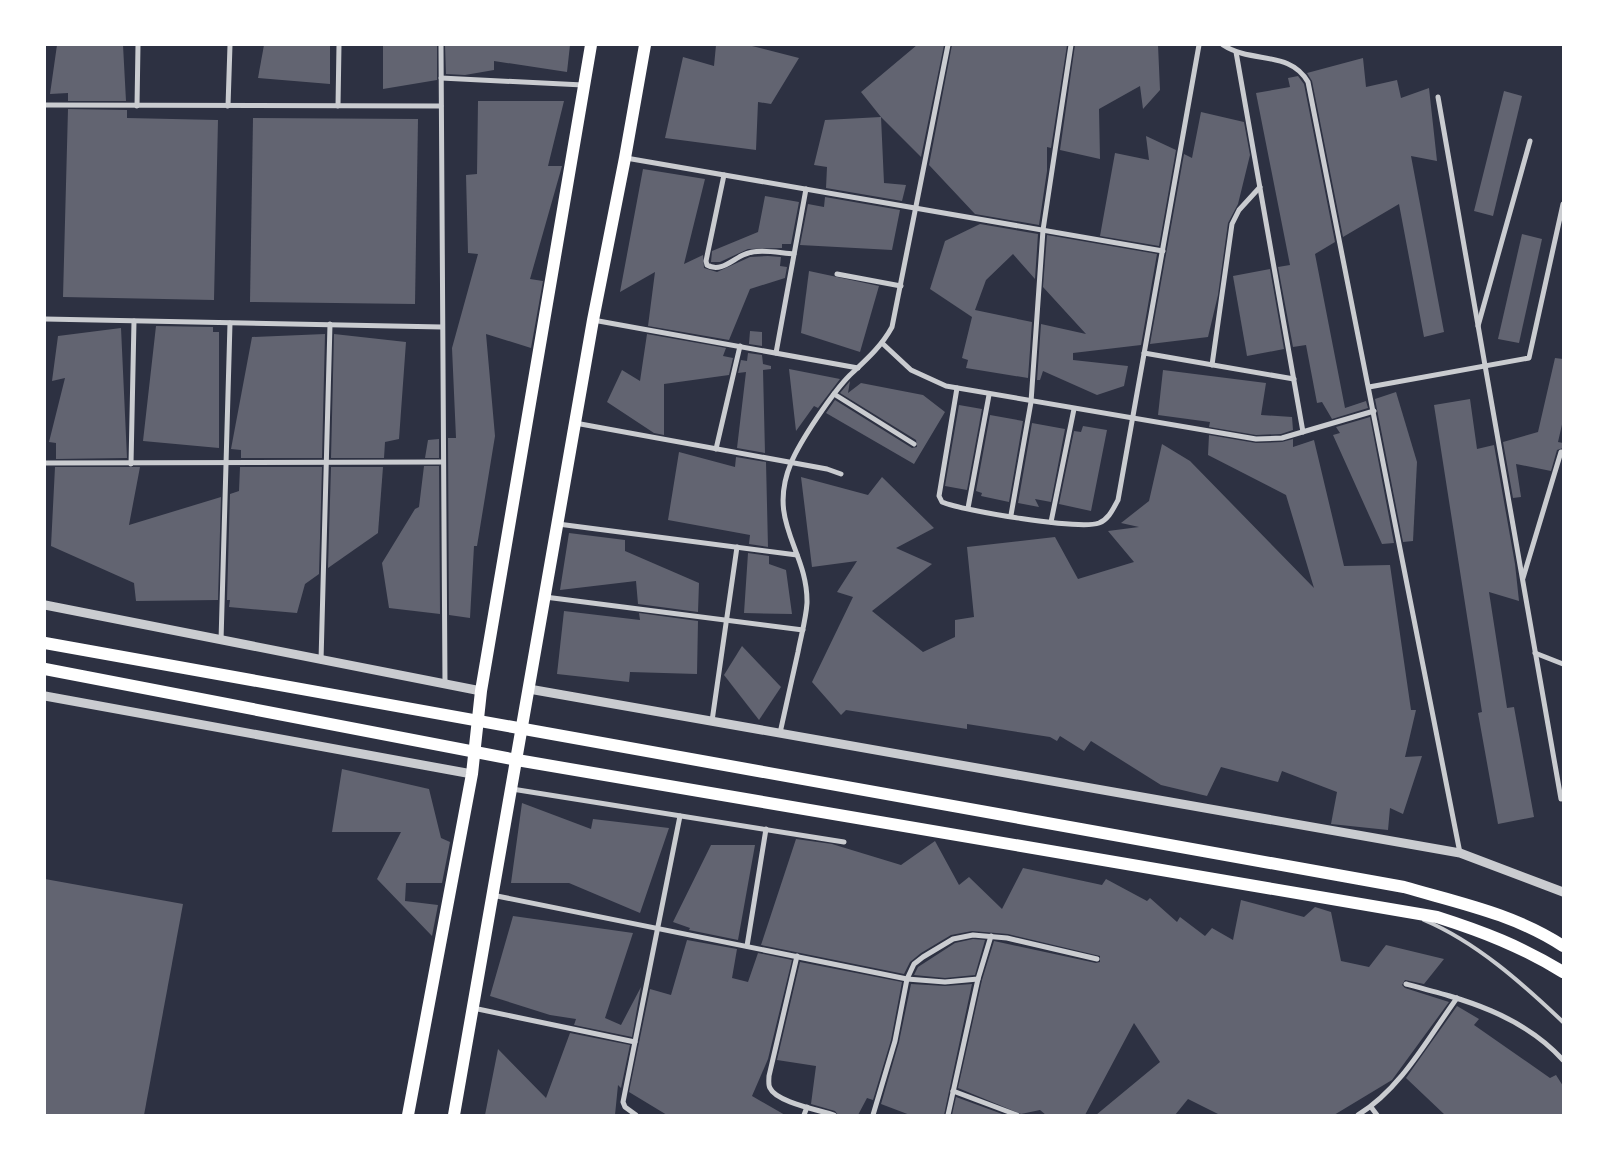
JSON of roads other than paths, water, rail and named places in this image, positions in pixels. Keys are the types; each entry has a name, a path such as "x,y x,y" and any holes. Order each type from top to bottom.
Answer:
{"main road":[{"path":"408,1115 472,774 481,691 591,45"},
{"path":"454,1115 593,320 645,45"},
{"path":"45,643 1416,891 1464,903 1508,918 1550,937 1563,946"},
{"path":"45,668 517,760 1408,914 1436,917 1500,938 1534,954 1563,972"}],"street":[{"path":"137,106 138,45"},
{"path":"228,106 230,45"},
{"path":"338,106 339,45"},
{"path":"441,45 442,462 445,684"},
{"path":"780,733 803,630 807,602 797,555 790,540 784,516 784,488 791,463 834,394 882,343 892,327 948,45"},
{"path":"1011,515 1031,402 1043,230 1071,45"},
{"path":"957,388 939,496 942,502 1052,522 1080,525 1098,523 1111,515 1118,500 1199,45"},
{"path":"1223,45 1236,52 1287,63 1301,70 1308,82 1460,853"},
{"path":"1236,52 1304,432"},
{"path":"441,78 584,86"},
{"path":"1438,97 1477,328 1561,798"},
{"path":"45,104 137,106 441,106"},
{"path":"1477,328 1530,141"},
{"path":"625,158 1163,251"},
{"path":"724,175 706,261 707,265 720,267 744,254 756,251 794,254"},
{"path":"1212,365 1232,224 1248,197 1260,186"},
{"path":"776,353 806,189"},
{"path":"1369,387 1527,360 1531,356 1563,204"},
{"path":"836,274 901,286"},
{"path":"45,319 442,326"},
{"path":"593,320 858,368"},
{"path":"131,464 134,321"},
{"path":"221,641 230,323"},
{"path":"321,661 330,324"},
{"path":"882,343 911,370 928,379 957,388 1256,439 1282,438 1374,411"},
{"path":"716,449 740,346"},
{"path":"1144,353 1294,379"},
{"path":"834,394 914,444"},
{"path":"968,508 989,394"},
{"path":"1052,522 1074,409"},
{"path":"575,423 827,469 841,474"},
{"path":"1522,579 1562,452"},
{"path":"45,463 442,462"},
{"path":"558,524 797,555"},
{"path":"712,721 737,547"},
{"path":"545,597 803,630"},
{"path":"45,605 321,661 481,691"},
{"path":"1535,653 1563,664"},
{"path":"529,689 1460,853 1563,892"},
{"path":"45,696 472,774"},
{"path":"511,789 844,842"},
{"path":"636,1115 625,1107 624,1102 680,816"},
{"path":"747,946 766,829"},
{"path":"492,895 907,979 944,982 978,979"},
{"path":"873,1115 895,1041 907,979 914,964 922,957 953,939 973,935 991,936 1097,959"},
{"path":"948,1115 978,979 991,936"},
{"path":"797,956 769,1076 769,1088 776,1096 834,1115"},
{"path":"1406,984 1457,998 1506,1016 1534,1033 1563,1060"},
{"path":"1358,1115 1372,1107 1405,1070 1457,998"},
{"path":"472,1008 635,1042"},
{"path":"953,1091 1017,1115"},
{"path":"804,1115 807,1107"},
{"path":"1372,1107 1377,1115"}],"lane":[{"path":"1408,914 1442,928 1482,954 1512,976 1563,1022"}]}
